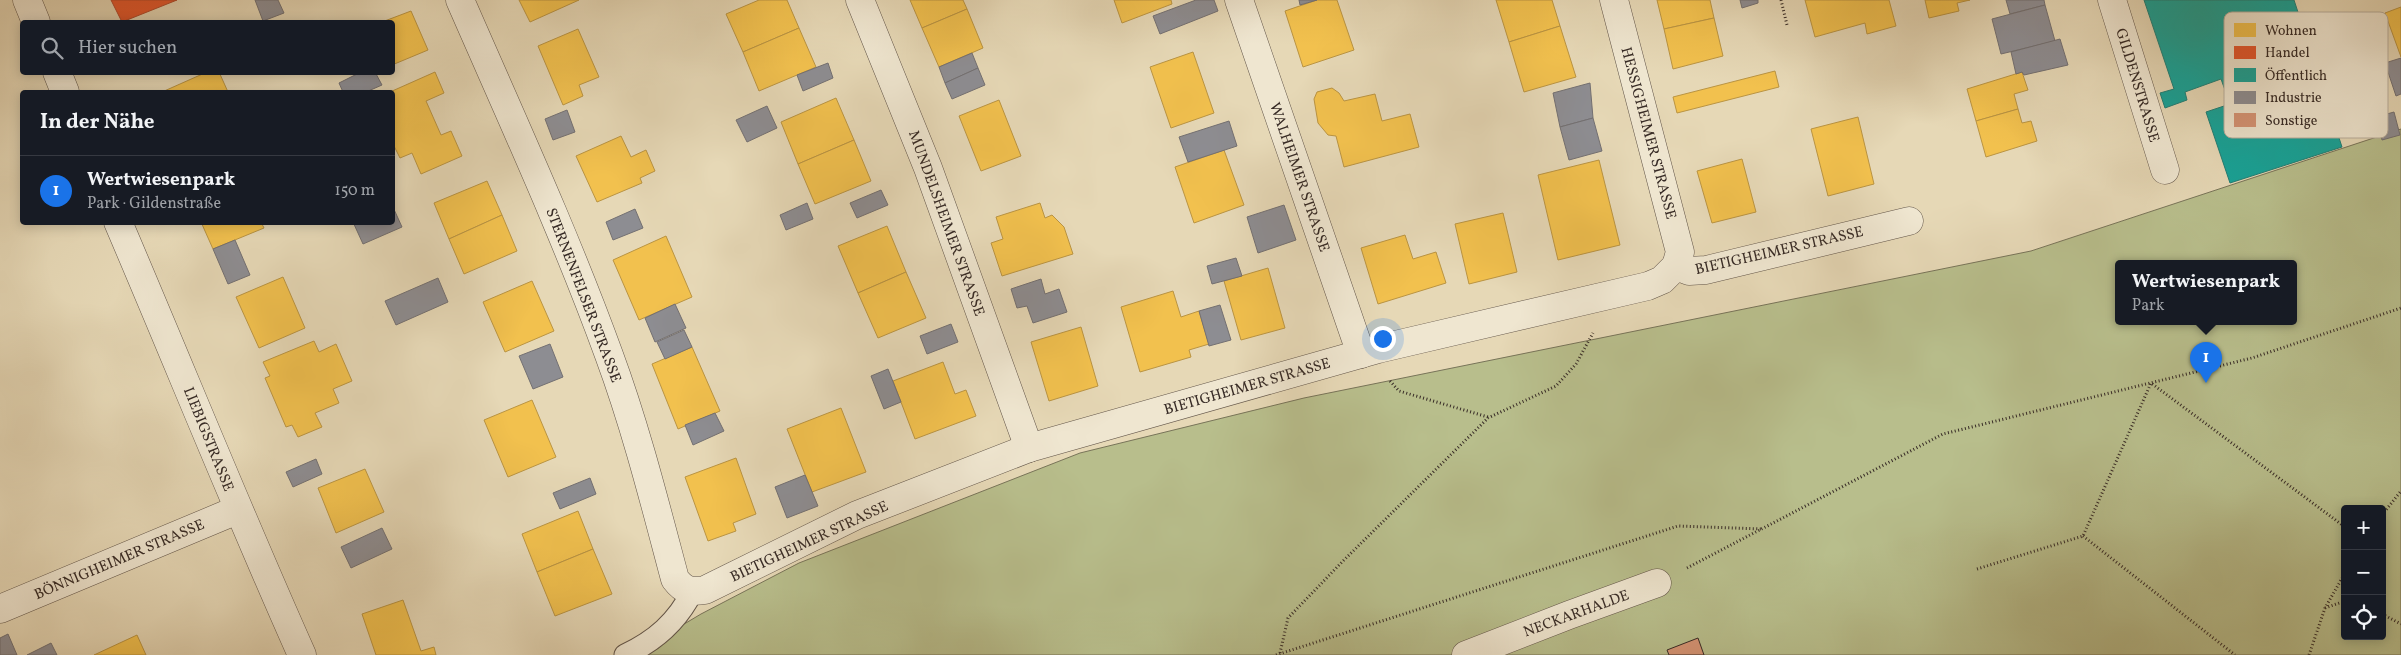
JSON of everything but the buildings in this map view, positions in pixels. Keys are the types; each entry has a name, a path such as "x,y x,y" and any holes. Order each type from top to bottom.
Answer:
{"street":[{"path":"27,0 35,20"},
{"name":"STERNENFELSER STRASSE","path":"460,0 535,170 610,356 656,505 675,579 681,587 692,592"},
{"name":"MUNDELSHEIMER STRASSE","path":"860,0 928,168 1029,448"},
{"name":"WALHEIMER STRASSE","path":"1239,0 1370,351"},
{"name":"HESSIGHEIMER STRASSE","path":"1614,0 1680,252 1676,266"},
{"name":"GILDENSTRASSE","path":"2112,0 2165,170"},
{"path":"57,75 64,90"},
{"name":"BIETIGHEIMER STRASSE","path":"692,592 705,590 856,515 1029,448 1370,351 1648,286 1662,280 1676,266 1689,271 1706,270 1909,221"},
{"name":"LIEBIGSTRASSE","path":"119,225 185,378 237,510 302,655"},
{"name":"BÖNNIGHEIMER STRASSE","path":"0,608 237,510"},
{"name":"NECKARHALDE","path":"1466,655 1658,583"}],"lane":[{"path":"625,655 657,637 672,624 692,592"}],"path":[{"path":"1781,0 1787,25"},
{"path":"1280,653 1288,618 1488,418 1556,386 1576,364 1593,332 1600,298"},
{"path":"1658,583 1943,434 2252,358 2401,308"},
{"path":"1370,351 1385,376 1400,391 1488,418"},
{"path":"2152,383 2341,524"},
{"path":"1977,569 2083,536 2152,383"},
{"path":"2386,510 2401,491"},
{"path":"1276,655 1678,526 1762,529"},
{"path":"2083,536 2236,655"},
{"path":"2309,655 2325,608 2341,580"},
{"path":"2325,608 2341,602"},
{"path":"2386,616 2401,624"}],"green space":[{"path":"2401,129 2401,655 632,655 701,614 799,563 1080,453 1304,398 2031,251 2374,138 2388,138 2388,133"}],"place":[{"name":"Wertwiesenpark","path":"2206,383"}]}
